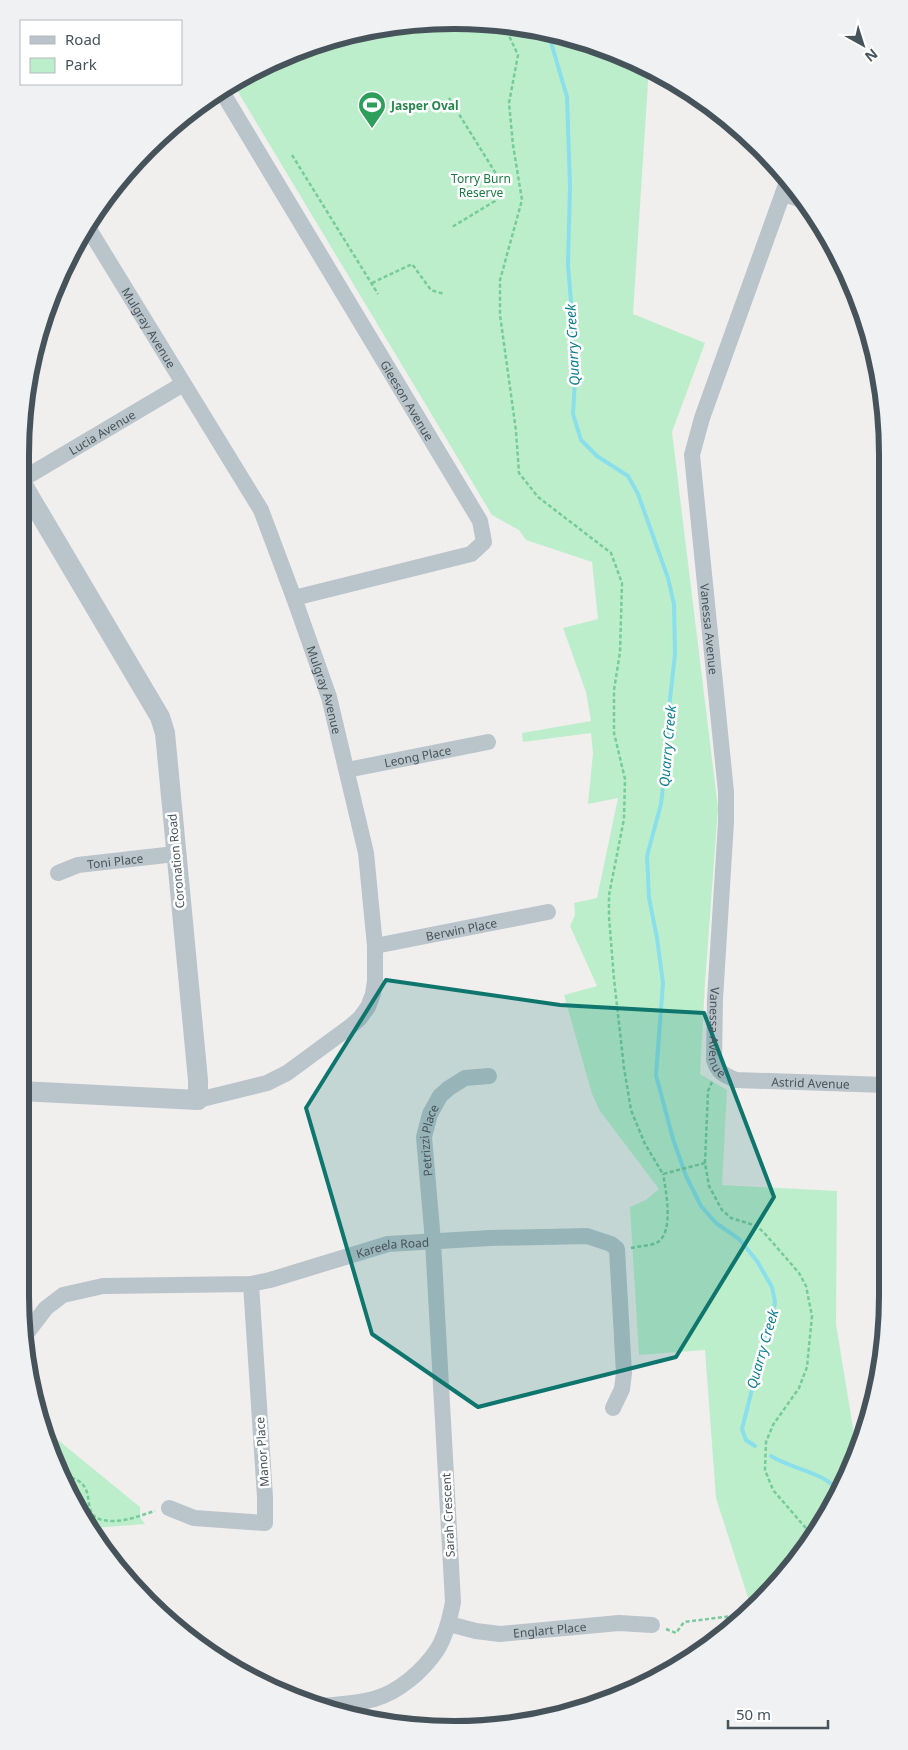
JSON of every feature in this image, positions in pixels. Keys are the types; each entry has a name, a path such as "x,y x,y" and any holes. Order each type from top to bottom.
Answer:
{"street":[{"name":"Gleeson Avenue","path":"225,96 480,521 484,542 471,554 294,598"},
{"name":"Vanessa Avenue","path":"736,1080 725,1076 717,1069 714,1060 715,999 726,822 726,792 692,455 702,418 785,188"},
{"name":"Mulgray Avenue","path":"91,233 261,510 329,697 366,853 375,946 374,994 368,1007 351,1026 287,1073 267,1084 198,1100"},
{"name":"Lucia Avenue","path":"29,476 183,384"},
{"name":"Coronation Road","path":"29,495 160,717 165,733 198,1100"},
{"name":"Leong Place","path":"347,770 488,742"},
{"name":"Toni Place","path":"58,873 78,865 175,854"},
{"name":"Berwin Place","path":"375,946 548,912"},
{"name":"Petrizzi Place","path":"433,1241 424,1137 430,1114 440,1096 449,1088 465,1078 489,1076"},
{"name":"Astrid Avenue","path":"736,1080 879,1085"},
{"path":"29,1091 198,1100"},
{"name":"Kareela Road","path":"30,1328 46,1308 63,1295 103,1286 251,1284 388,1244 587,1236 612,1244 617,1249"},
{"name":"Sarah Crescent","path":"335,1704 375,1699 393,1691 411,1678 438,1649 449,1624 453,1602 433,1241"},
{"path":"613,1408 622,1389 624,1373 617,1249"},
{"name":"Manor Place","path":"169,1508 194,1518 265,1522 251,1284"},
{"name":"Englart Place","path":"449,1624 476,1631 500,1634 619,1623 652,1625"}],"path":[{"path":"508,32 518,55 509,103 513,145 522,200 500,280 500,315 516,431 519,474 538,497 610,553 622,583 620,652 614,690 614,733 625,779 624,819 609,894 609,917 624,1068 631,1110 645,1144 663,1174 668,1216 664,1235 657,1243 617,1249"},
{"path":"450,98 498,177 495,201 452,226"},
{"path":"292,155 378,294"},
{"path":"372,283 412,264 431,290 444,294"},
{"path":"717,1069 708,1091 705,1163 710,1186 722,1210 732,1218 757,1226 799,1273 806,1286 812,1316 807,1368 799,1388 773,1425 766,1442 765,1470 773,1490 808,1532"},
{"path":"663,1174 705,1163"},
{"path":"70,1478 78,1480 85,1486 90,1512 97,1519 112,1521 132,1519 169,1508"},
{"path":"652,1625 676,1633 684,1622 734,1616"}],"highlighted area":[{"path":"386,980 560,1005 704,1013 774,1197 676,1357 478,1407 372,1334 306,1108"}],"green space":[{"name":"Torry Burn Reserve","path":"454,29 510,32 564,43 617,61 648,76 633,314 705,343 672,432 718,808 700,1074 727,1090 722,1185 837,1191 836,1324 855,1439 835,1484 808,1532 774,1576 749,1602 716,1498 705,1350 639,1355 630,1207 646,1200 659,1189 600,1111 592,1094 564,995 597,986 570,926 575,915 574,903 597,898 618,798 588,804 593,753 591,733 523,742 522,733 591,721 586,692 563,628 598,619 592,562 526,540 519,530 492,515 236,89 241,86 291,61 344,43 398,32"},
{"path":"52,1435 140,1507 140,1517 145,1524 97,1528 73,1484"}],"waterway":[{"name":"Quarry Creek","path":"550,40 567,97 570,186 568,265 575,380 573,414 581,440 597,456 628,476 638,494 668,578 674,604 675,654 668,717 666,761 661,804 647,856 649,898 663,983 656,1075 673,1139 686,1176 701,1206 716,1223 739,1239 757,1261 772,1287 775,1302 772,1319 758,1353 757,1370 742,1429 746,1440 755,1446"},
{"name":"Quarry Creek","path":"771,1456 825,1479 834,1486"}],"place":[{"name":"Jasper Oval","path":"372,129"}]}
